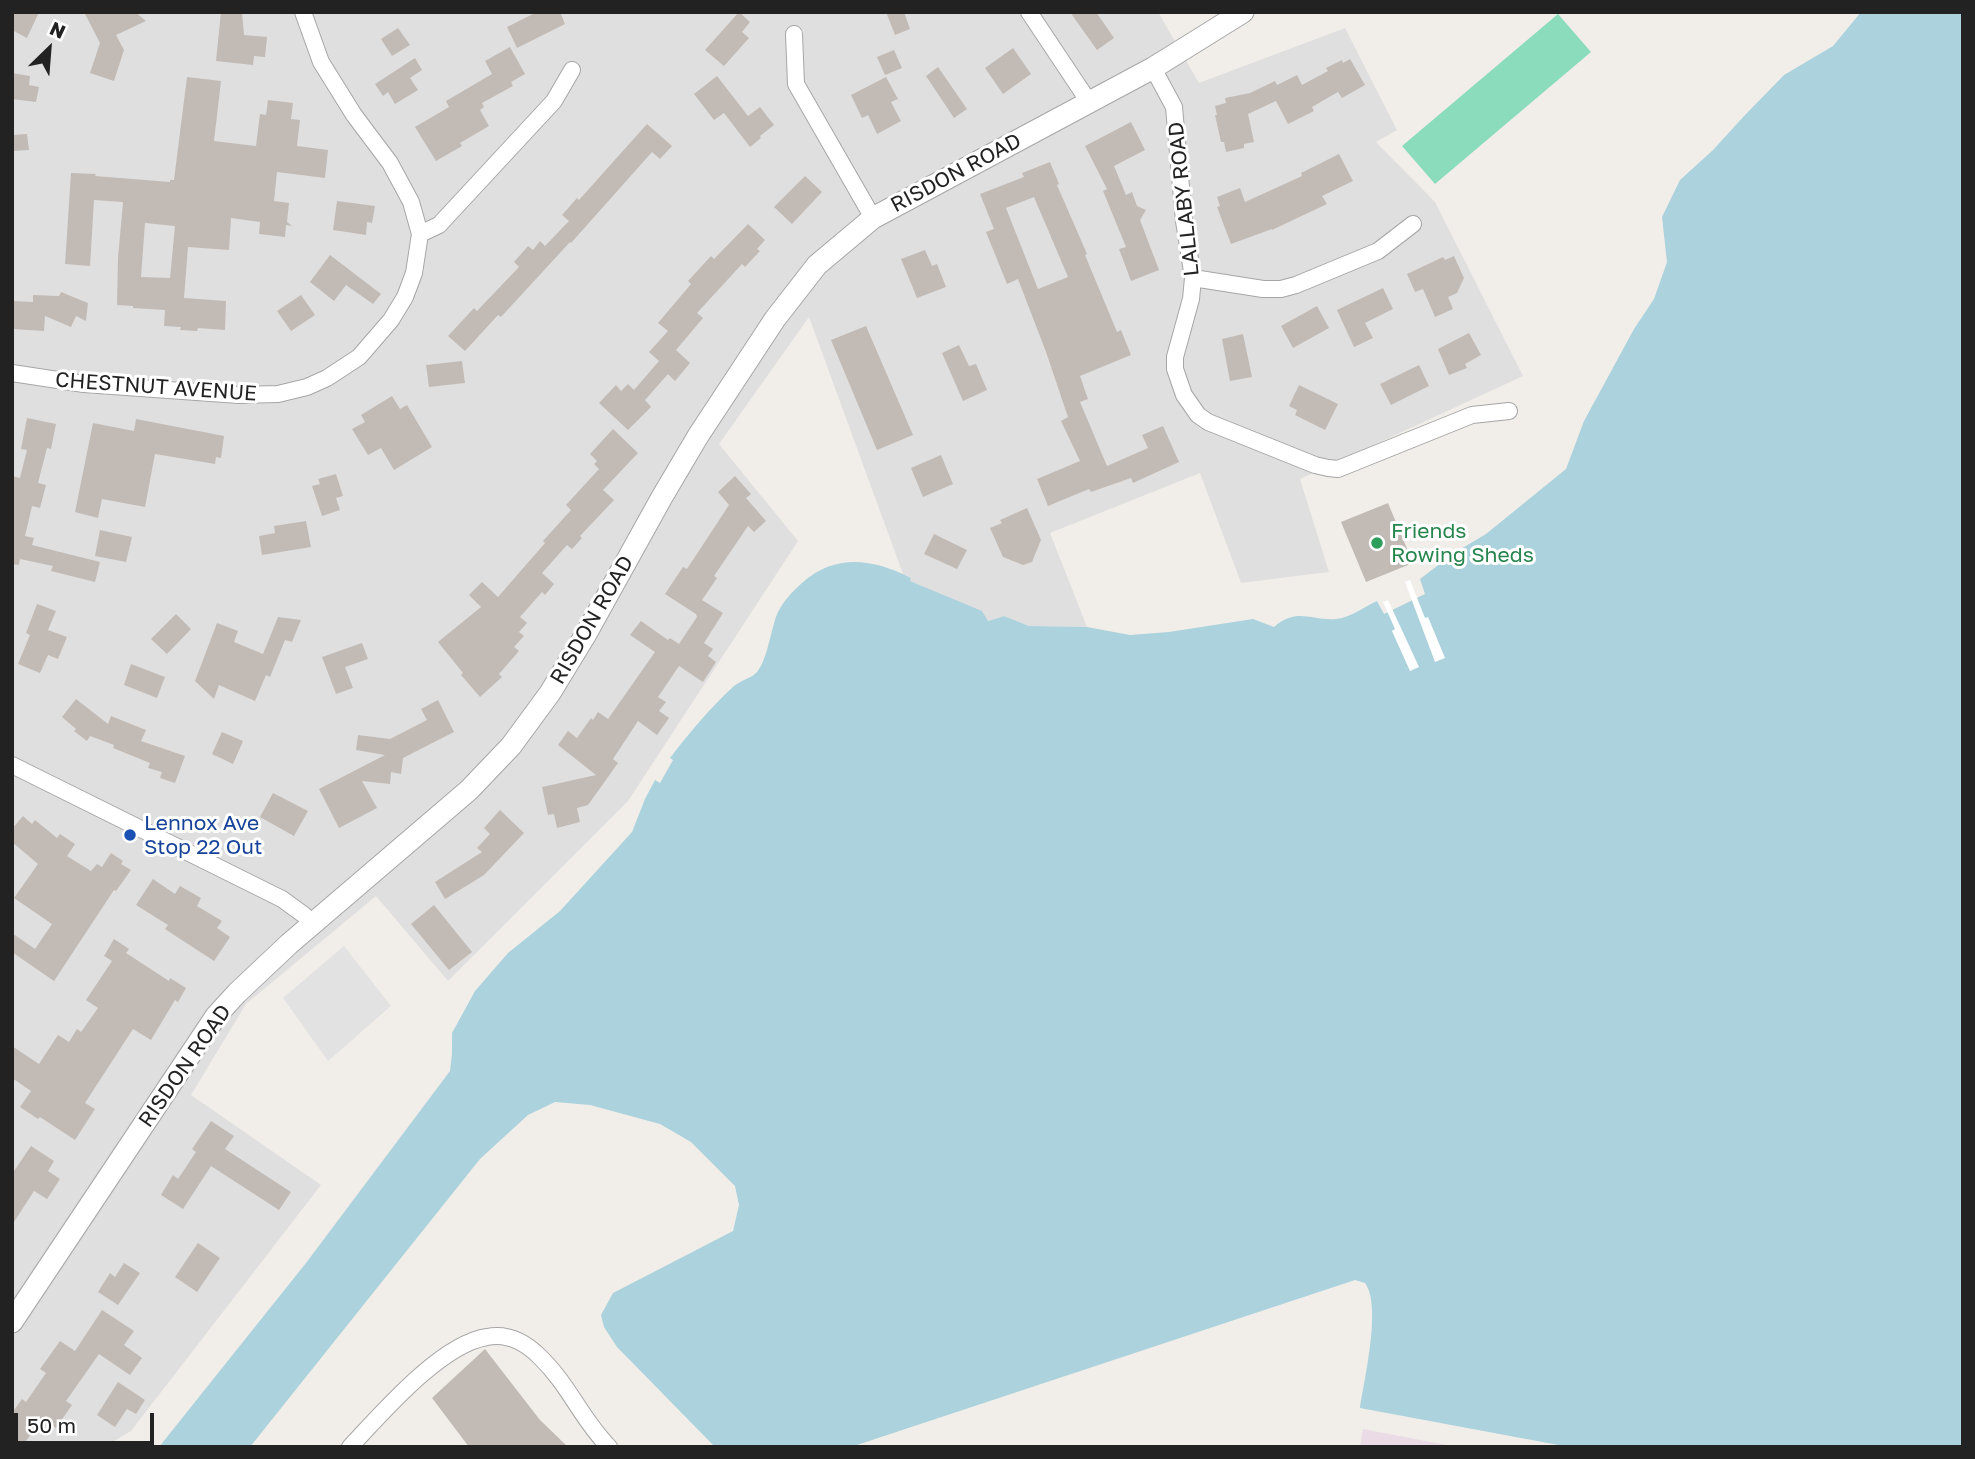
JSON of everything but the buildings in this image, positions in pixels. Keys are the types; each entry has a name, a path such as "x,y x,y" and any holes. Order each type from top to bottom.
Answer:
{"street":[{"name":"CHESTNUT AVENUE","path":"12,373 84,384 239,396 278,394 307,387 327,378 359,357 391,320 405,297 414,274 420,234 411,202 390,163 321,62 303,12"},
{"path":"1029,12 1089,102"},
{"name":"RISDON ROAD","path":"12,1322 216,1016 264,967 468,790 511,746 533,718 569,664 698,436 754,350 817,265 873,218 1153,68 1243,12"},
{"path":"794,34 796,84 873,218"},
{"name":"LALLABY ROAD","path":"1153,68 1174,107 1184,221 1193,278 1191,299 1175,357 1175,369 1178,382 1191,406 1208,422 1328,468 1338,468 1472,415 1509,411"},
{"path":"420,234 439,225 554,101 572,70"},
{"path":"1193,278 1263,289 1281,289 1378,251 1413,224"},
{"path":"12,765 282,899 313,925"},
{"path":"350,1447 418,1377 463,1345 488,1336 516,1339 538,1354 561,1378 598,1436 609,1447"}],"shaded area":[{"path":"12,12 1158,12 1199,83 1345,28 1397,130 1376,142 1435,202 1523,376 1300,479 1329,572 1241,583 1200,473 1050,533 1087,627 1029,626 1004,616 987,621 910,581 911,578 903,574 809,317 719,444 798,541 628,801 448,981 376,896 246,1004 191,1095 321,1185 131,1431 104,1447 12,1447"},
{"path":"344,946 391,1006 328,1061 283,998"},
{"path":"1363,1429 1457,1447 1360,1447"}],"green space":[{"path":"1558,14 1591,52 1435,184 1402,146"}],"water":[{"path":"1861,12 1963,12 1963,1447 1569,1447 1360,1408 1370,1344 1372,1308 1365,1283 1355,1280 851,1447 715,1447 617,1347 604,1327 601,1315 613,1293 733,1231 739,1205 735,1186 691,1142 660,1124 590,1105 555,1102 528,1115 480,1159 250,1447 159,1447 306,1263 450,1071 452,1033 475,991 508,953 560,911 632,832 655,780 660,783 673,760 670,758 725,695 757,672 764,659 778,612 788,596 802,583 815,573 841,563 869,563 897,572 911,578 910,581 982,611 988,621 1004,616 1029,626 1087,627 1130,635 1253,619 1274,627 1291,617 1342,618 1377,601 1384,614 1425,594 1420,579 1454,553 1486,534 1566,469 1584,421 1634,329 1654,299 1667,262 1662,217 1680,180 1713,150 1784,75 1833,46"}],"pier":[{"path":"1410,580 1445,658 1435,662 1405,582"},
{"path":"1388,600 1419,667 1410,671 1392,631 1395,629 1383,602"}],"place":[{"name":"Friends Rowing Sheds","path":"1377,543"},
{"name":"Lennox Ave Stop 22 Out","path":"130,835"}]}
